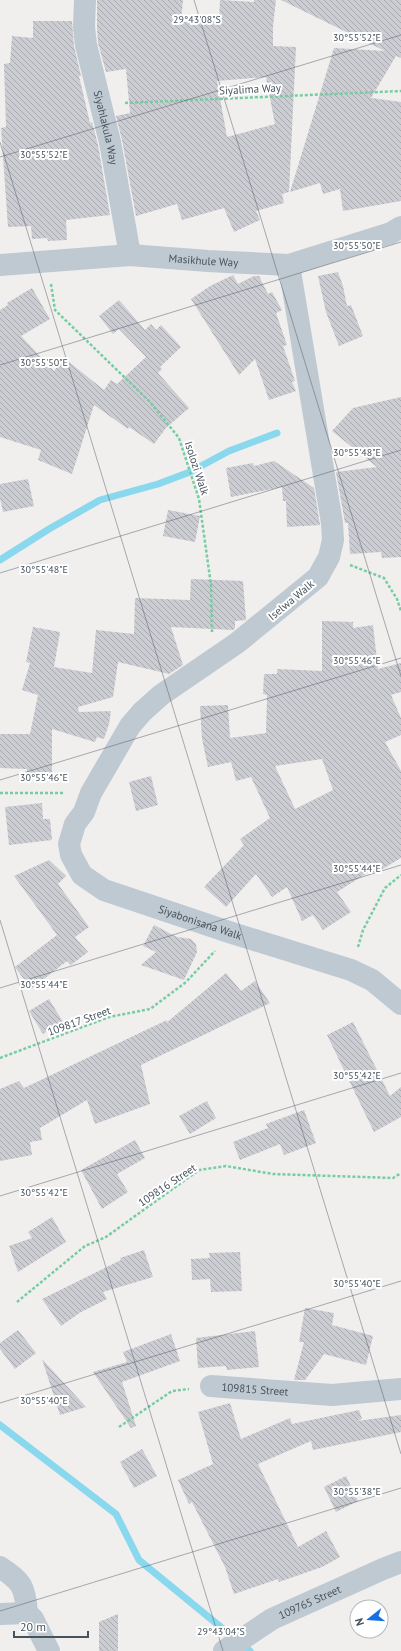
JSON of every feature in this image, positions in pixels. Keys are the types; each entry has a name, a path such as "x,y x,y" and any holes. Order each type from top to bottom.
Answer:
{"street":[{"name":"Siyahlakula Way","path":"85,0 84,27 86,45 110,142 130,254"},
{"name":"Masikhule Way","path":"0,265 130,254 208,261 289,265 391,233 401,227"},
{"name":"Iselwa Walk","path":"91,792 130,726 142,712 161,695 237,643 308,586 318,577 329,557 333,540 331,516 289,265"},
{"name":"Siyabonisana Walk","path":"91,792 84,812 76,824 70,844 71,855 82,875 104,890 232,933 351,970 372,980 401,1004"},
{"name":"109815 Street","path":"211,1386 332,1395 401,1389"},
{"name":"109765 Street","path":"224,1651 272,1619 401,1562"},
{"path":"0,1567 21,1583 26,1596 27,1613 33,1619 50,1651"},
{"path":"0,1614 27,1613"}],"path":[{"name":"Siyalima Way","path":"100,104 401,91"},
{"name":"Isolozi Walk","path":"48,260 55,310 150,402 179,438 199,499 211,585 212,659"},
{"path":"329,557 384,578 397,599 401,611"},
{"path":"0,793 91,792"},
{"path":"351,970 363,930 385,888 401,875"},
{"name":"109817 Street","path":"0,1058 109,1017 150,1009 186,982 232,933"},
{"name":"109816 Street","path":"17,1302 85,1246 106,1237 199,1170 226,1166 273,1174 393,1178 401,1174"},
{"name":"109815 Street","path":"119,1427 172,1391 211,1386"}],"building":[{"path":"97,0 183,0 181,22 219,21 220,0 254,2 254,0 276,0 273,26 273,46 296,47 289,192 282,194 284,203 256,211 260,220 234,232 224,208 182,220 177,204 136,216 116,116 130,113 126,69 106,72 98,43","holes":["266,77 275,124 227,137 217,81"]},
{"path":"281,0 401,0 401,58 396,56 371,98 401,102 401,201 343,211 340,189 323,194 320,183 290,192 334,48 385,51"},
{"path":"33,21 72,21 74,46 81,76 79,76 90,123 92,122 98,145 110,215 66,220 67,240 48,241 47,238 32,239 31,226 8,227 1,128 6,127 4,64 10,63 12,36 33,38"},
{"path":"338,272 343,286 347,306 351,305 363,336 339,346 326,312 318,276"},
{"path":"233,275 238,284 254,276 259,276 268,294 272,292 282,310 276,313 287,345 283,346 295,381 292,382 296,391 269,400 255,359 239,375 191,299 210,286"},
{"path":"32,288 50,319 21,336 54,371 64,358 104,390 111,380 117,384 146,357 119,329 113,334 99,316 119,300 145,330 151,324 156,330 161,325 181,347 160,367 162,369 158,373 189,408 166,428 154,444 129,427 128,429 94,405 72,474 38,460 41,450 0,437 0,310 8,305 7,303"},
{"path":"401,397 401,557 382,558 381,552 350,554 348,523 345,523 336,472 377,467 332,431 353,408"},
{"path":"274,461 314,488 320,525 287,527 286,501 283,501 282,487 231,497 226,468 253,463 254,466"},
{"path":"28,479 34,506 3,512 0,498 0,484"},
{"path":"168,510 200,516 195,542 163,536"},
{"path":"191,579 243,581 246,620 235,621 235,628 233,630 171,627 183,665 169,674 118,662 113,697 78,707 79,712 111,711 109,724 104,739 97,737 95,742 52,729 52,773 27,773 27,769 0,768 0,734 30,734 38,695 22,690 30,663 26,662 33,627 60,632 54,667 92,673 96,630 134,634 135,598 190,600"},
{"path":"322,621 353,622 353,628 373,625 378,669 401,663 401,692 391,695 401,718 401,735 385,742 401,771 401,858 374,874 372,870 337,892 351,912 323,930 313,915 302,921 287,887 272,897 256,874 226,907 204,887 244,845 240,839 270,818 251,777 236,781 231,762 208,767 202,739 200,706 228,705 230,738 266,733 267,695 263,694 264,674 277,674 277,669 322,671","holes":["322,759 333,790 295,809 275,766"]},
{"path":"151,776 158,805 136,811 129,782"},
{"path":"42,803 43,819 50,819 52,840 9,845 5,807"},
{"path":"49,860 66,876 58,884 89,927 75,937 88,952 71,965 67,961 31,989 15,967 57,935 14,876"},
{"path":"154,925 177,937 191,939 196,944 197,952 184,980 141,965 156,952 143,946"},
{"path":"226,973 241,991 255,981 270,1003 141,1065 150,1104 95,1124 87,1100 40,1128 42,1140 30,1142 32,1155 0,1161 0,1089 19,1081 24,1088 167,1020 166,1023"},
{"path":"49,999 63,1022 43,1034 29,1011"},
{"path":"353,1022 390,1096 401,1087 401,1117 374,1132 327,1035"},
{"path":"207,1101 216,1118 190,1134 179,1116"},
{"path":"304,1110 316,1143 284,1155 280,1144 240,1160 233,1142 268,1128 266,1124"},
{"path":"135,1140 145,1158 117,1174 128,1192 102,1209 81,1170"},
{"path":"52,1217 66,1242 18,1272 9,1246 32,1238 28,1232"},
{"path":"144,1250 153,1277 103,1292 107,1299 81,1312 61,1326 42,1299 121,1260 120,1258"},
{"path":"240,1252 242,1291 211,1292 210,1279 192,1280 191,1259 210,1258 209,1253"},
{"path":"305,1308 334,1313 332,1325 373,1336 366,1365 324,1354 305,1380 294,1380 304,1342 299,1342"},
{"path":"18,1330 36,1353 15,1369 0,1349 0,1343"},
{"path":"255,1331 259,1367 227,1370 226,1366 198,1368 196,1338"},
{"path":"171,1334 180,1361 122,1382 136,1426 131,1428 93,1372 127,1362 123,1352"},
{"path":"42,1359 86,1407 60,1415"},
{"path":"230,1403 241,1439 290,1418 292,1424 359,1410 362,1419 357,1421 401,1415 401,1432 313,1450 311,1441 258,1464 298,1547 326,1531 340,1557 322,1567 279,1582 278,1579 234,1594 225,1567 192,1502 189,1504 178,1480 213,1464 198,1412"},
{"path":"142,1449 157,1476 134,1488 120,1462"},
{"path":"346,1476 358,1501 336,1512 324,1487"},
{"path":"118,1614 118,1651 99,1651 99,1622"}],"waterway":[{"path":"0,560 49,529 100,500 158,484 190,472 229,451 277,433"},
{"path":"0,1425 116,1514 139,1560 250,1651"}]}
